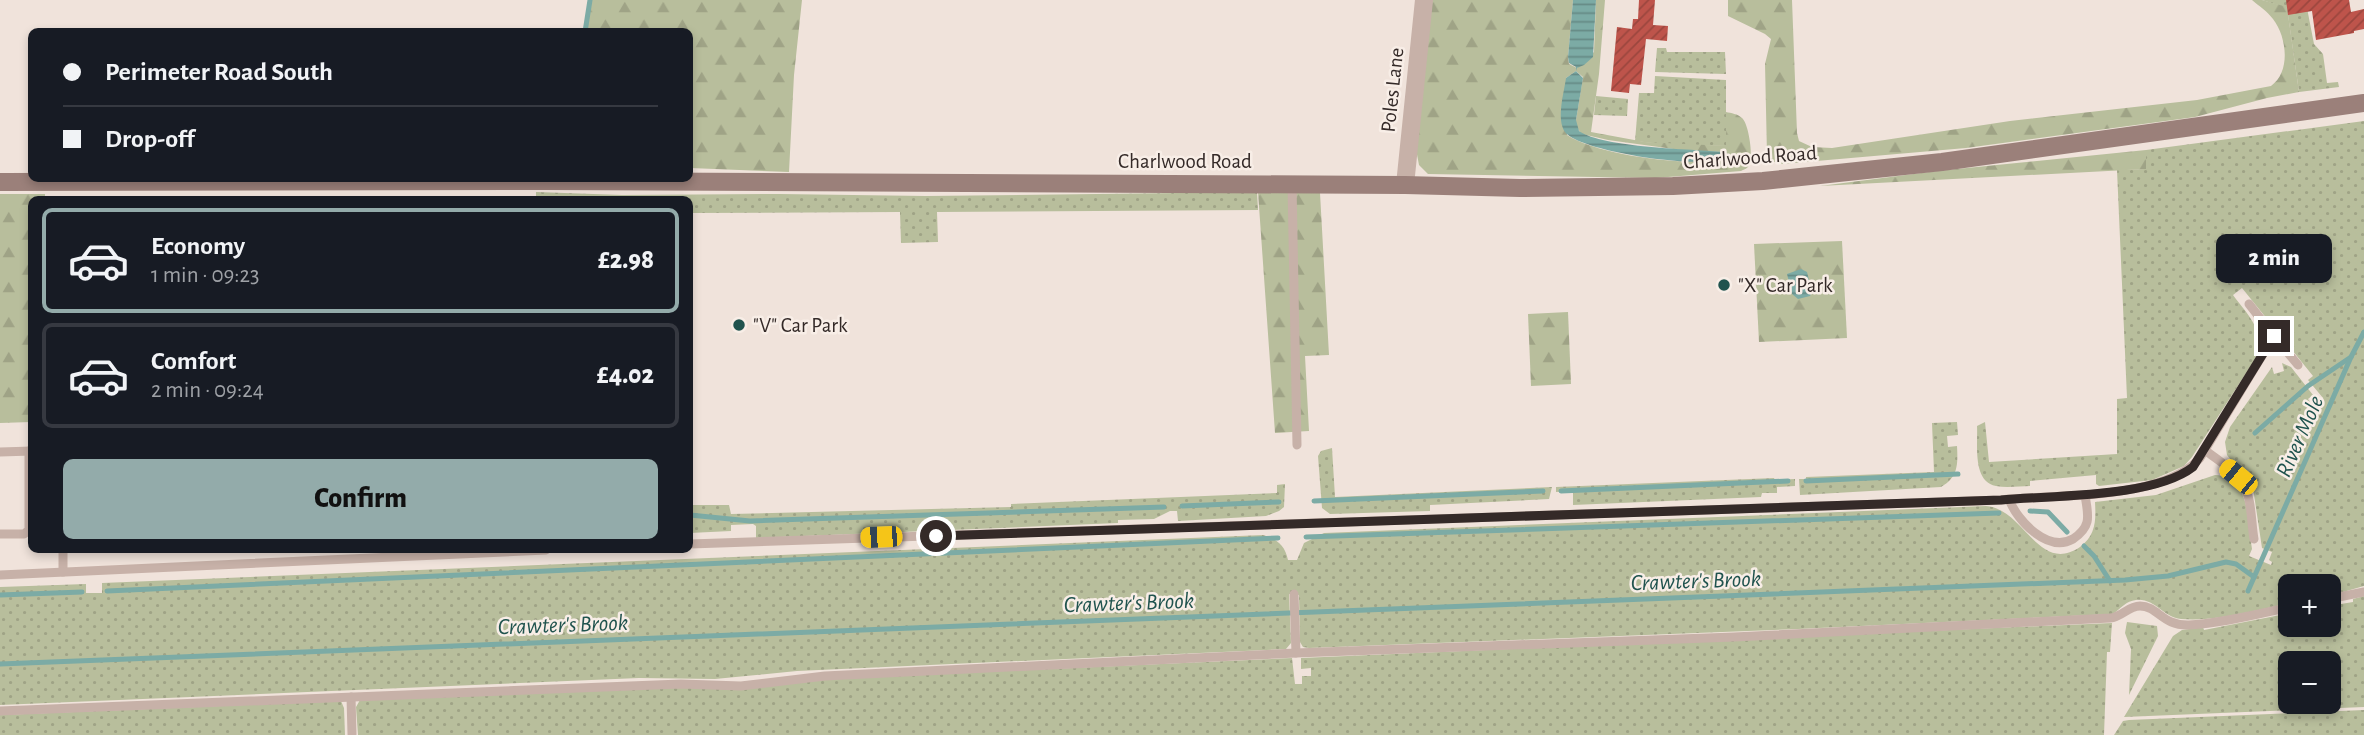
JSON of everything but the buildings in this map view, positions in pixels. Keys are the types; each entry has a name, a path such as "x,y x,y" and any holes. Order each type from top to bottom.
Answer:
{"street":[{"name":"Poles Lane","path":"1405,185 1424,0"},
{"name":"Charlwood Road","path":"693,182 1292,184 1534,188 1674,186 1763,181 1942,162 2364,103"},
{"name":"Charlwood Road","path":"0,182 28,182"}],"lane":[{"path":"1292,184 1297,445"},
{"path":"2249,304 2298,365"},
{"path":"693,544 2085,495 2176,477 2193,467 2274,336"},
{"path":"2205,450 2244,484 2254,539"},
{"path":"0,452 28,451"},
{"path":"2009,499 2037,534 2051,542 2062,543 2080,534 2086,524 2085,495"},
{"path":"0,534 21,534 28,530"},
{"path":"63,553 63,572"},
{"path":"279,553 280,562"},
{"path":"0,575 280,562 379,553"},
{"path":"2341,597 2364,592"},
{"path":"1294,594 1296,653"},
{"path":"0,711 681,684 741,685 825,676 1296,653 1734,637 2110,618 2118,617 2139,606 2153,610 2169,622 2187,625 2278,609"},
{"path":"351,697 352,733"}],"green space":[{"path":"590,0 802,0 794,75 789,172 693,168 693,28 585,28"},
{"path":"1429,0 1573,0 1568,57 1569,64 1577,68 1594,52 1596,0 1605,0 1591,132 1645,142 1726,146 1726,112 1739,116 1744,121 1750,140 1751,160 1748,167 1741,171 1656,178 1428,174 1419,165 1415,144","holes":["1576,71 1583,77 1576,120 1576,127 1582,134 1688,151 1724,152 1720,161 1685,162 1644,158 1604,150 1567,135 1566,78"]},
{"path":"1728,0 1792,0 1797,133 1799,141 1812,147 1832,148 2010,121 2197,100 2271,86 2282,72 2284,44 2273,19 2252,0 2287,7 2299,92 2195,117 1966,148 1782,164 1771,161 1767,155 1765,64 1771,39 1728,16"},
{"path":"2262,0 2299,0 2307,8 2314,44 2323,54 2327,83 2338,82 2339,87 2299,92 2287,8"},
{"path":"1657,48 1666,48 1667,52 1725,52 1726,74 1655,72"},
{"path":"1655,76 1726,80 1726,146 1635,141 1639,93 1654,93"},
{"path":"1596,96 1628,99 1627,116 1594,115"},
{"path":"2364,121 2364,586 2341,593 2341,574 2278,574 2278,606 2208,619 2175,618 2149,602 2136,600 2126,603 2113,614 1309,648 1303,647 1300,642 1299,595 1289,594 1291,643 1286,649 797,671 715,679 639,678 0,705 0,587 86,584 86,593 102,593 102,583 1263,535 1280,543 1288,560 1297,560 1304,543 1324,533 1986,506 2000,510 2011,518 2042,547 2053,553 2066,553 2080,547 2092,532 2095,502 2156,495 2215,475 2227,477 2235,483 2246,503 2252,549 2249,556 2271,565 2269,560 2272,552 2262,548 2253,488 2227,455 2225,442 2230,427 2272,367 2274,374 2284,371 2282,363 2291,367 2313,395 2308,399 2313,406 2323,398 2308,380 2313,376 2242,288 2233,295 2256,329 2260,344 2259,353 2184,466 2152,480 2099,486 2096,484 2096,475 2030,481 2030,486 1996,486 1988,483 1980,470 1977,426 1985,422 1989,462 2117,454 2117,399 2127,398 2117,170 2146,169 2146,150"},
{"path":"2146,150 2146,169 1820,186 1937,171"},
{"path":"536,192 622,195 926,196 1257,192 1258,210 937,212 938,242 901,243 900,212 693,213 693,196 536,196"},
{"path":"1258,192 1320,193 1329,355 1305,356 1309,431 1275,433"},
{"path":"0,194 45,194 28,196 28,422 0,423"},
{"path":"1842,241 1847,338 1759,342 1754,244"},
{"path":"1568,312 1571,384 1531,386 1528,314"},
{"path":"1957,422 1958,435 1947,436 1948,447 1957,446 1956,470 1951,479 1941,487 1800,495 1799,479 1806,477 1934,472 1932,423"},
{"path":"1332,448 1335,497 1552,487 1549,499 1430,505 1430,511 1330,514 1322,508 1318,456 1321,451"},
{"path":"1795,479 1795,486 1777,487 1777,493 1762,493 1761,497 1573,505 1573,491 1556,492 1556,487"},
{"path":"1285,484 1284,507 1266,516 1178,521 1177,511 1170,511 1154,519 1118,520 1118,523 756,538 756,526 753,524 731,525 731,531 693,533 693,505 729,505 731,514 1011,507 1011,504 1277,493 1277,485"},
{"path":"2364,596 2364,707 2341,708 2341,651 2278,651 2278,711 2124,717 2173,636 2182,630 2203,627 2204,630 2278,616 2278,637 2341,637 2341,604 2353,602 2353,599"},
{"path":"2127,622 2157,626 2158,636 2129,695 2131,649 2125,633"},
{"path":"2112,623 2110,652 2107,652 2104,735 358,735 356,707 360,700 1292,658 1295,684 1302,684 1302,676 1311,676 1311,668 1301,669 1301,658"},
{"path":"341,701 344,708 345,735 0,735 0,715"},
{"path":"2364,710 2364,735 2114,735 2123,721 2129,720 2278,714 2341,714 2341,711"}],"water":[{"path":"1573,0 1596,0 1593,57 1576,71 1576,67 1569,63 1568,57"},
{"path":"1576,71 1583,78 1576,120 1579,131 1607,141 1724,152 1728,157 1716,161 1672,161 1618,152 1575,139 1562,127 1561,113 1566,78"},
{"path":"1801,269 1807,272 1812,292 1810,296 1798,299 1792,294 1787,274"}],"waterway":[{"path":"586,28 590,0"},
{"name":"River Mole","path":"2248,591 2364,332"},
{"path":"2255,433 2308,386 2351,357"},
{"path":"1806,481 1958,474"},
{"path":"1561,491 1788,481"},
{"path":"1314,501 1543,491"},
{"path":"1182,506 1279,502"},
{"path":"693,515 750,521 1164,507"},
{"path":"2030,511 2048,512 2067,532"},
{"path":"1306,537 1999,513"},
{"path":"107,591 1278,538"},
{"path":"2084,546 2110,581"},
{"name":"Crawter's Brook","path":"0,664 2125,580 2168,576 2226,562 2236,564 2254,577"},
{"path":"0,595 82,592"}],"place":[{"name":"\"X\" Car Park","path":"1724,285"},
{"name":"\"V\" Car Park","path":"739,325"}],"route":[{"path":"936,536 2001,500 2099,494 2155,483 2185,473 2193,467 2263,358 2274,336"}]}
